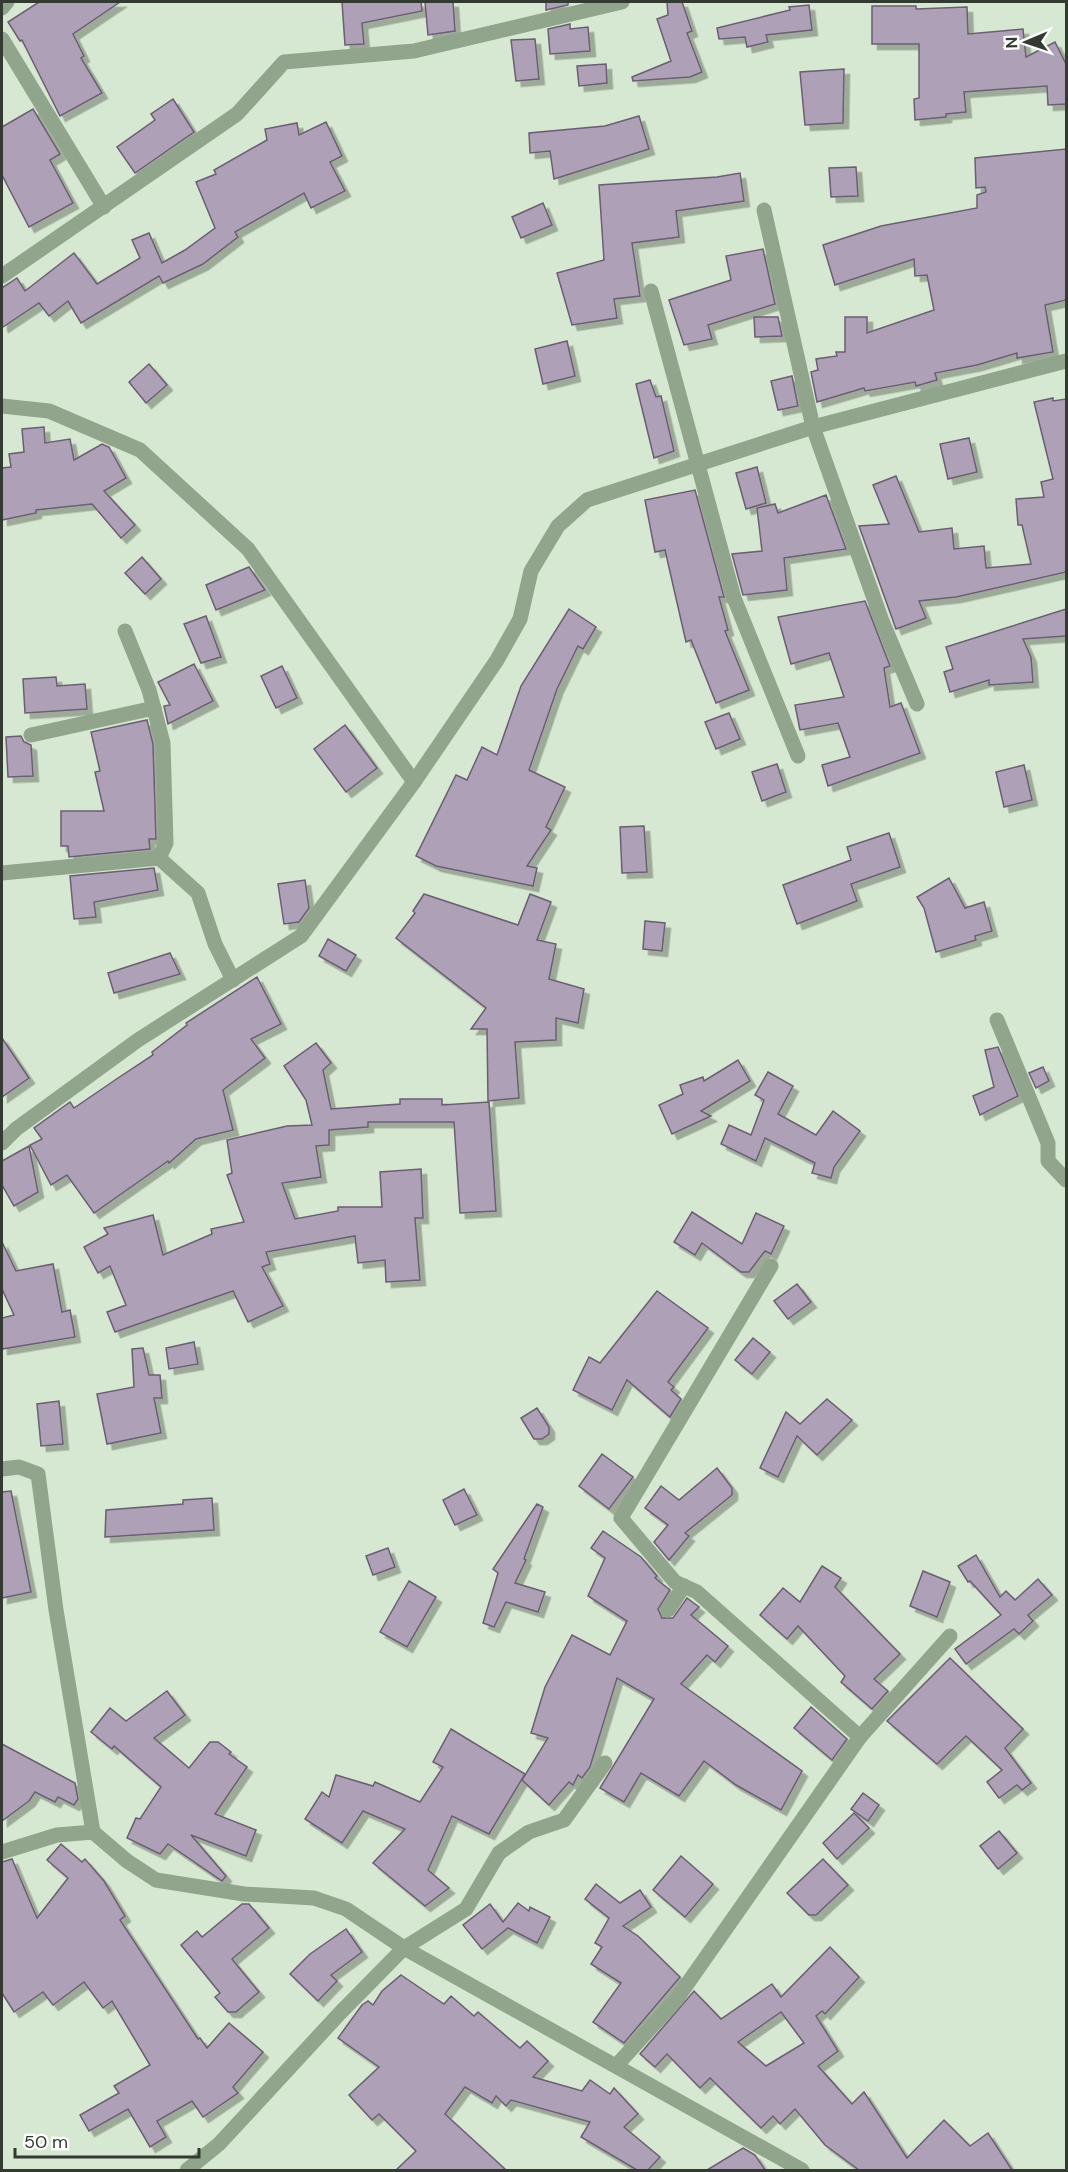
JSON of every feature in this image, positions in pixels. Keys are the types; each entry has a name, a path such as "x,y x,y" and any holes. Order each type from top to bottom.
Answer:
{"street":[{"path":"2,8 7,2"},
{"path":"2,276 237,114 284,62 414,51 622,2"},
{"path":"2,39 104,207"},
{"path":"764,210 813,427 882,621 917,704"},
{"path":"651,291 734,598 798,756"},
{"path":"2,1143 16,1128 138,1040 301,936 414,782 497,660 520,620 531,571 558,526 587,500 813,427 1066,362"},
{"path":"2,406 49,411 140,450 248,549 414,782"},
{"path":"125,631 154,708 163,743 166,843 159,858"},
{"path":"31,735 154,708"},
{"path":"2,873 159,858 198,893 215,945 233,980"},
{"path":"997,1020 1048,1143 1048,1161 1066,1180"},
{"path":"771,1266 621,1518 675,1582 697,1592 860,1737"},
{"path":"2,1469 19,1467 38,1474 56,1610 93,1832 127,1861 156,1880 244,1894 314,1898 346,1909 404,1948 802,2170"},
{"path":"668,1610 684,1586"},
{"path":"616,2066 676,2000 860,1737 951,1636"},
{"path":"187,2170 219,2144 340,2013 404,1948 466,1909 499,1853 529,1832 564,1820 605,1763"},
{"path":"2,1852 57,1835 93,1832"}],"building":[{"path":"39,2 120,2 73,34 84,56 81,58 102,93 60,116 22,40 20,41 8,22"},
{"path":"342,2 421,2 422,11 362,23 364,44 345,45"},
{"path":"425,2 453,2 455,31 428,35"},
{"path":"546,2 568,2 568,5 546,10"},
{"path":"667,2 682,2 692,31 687,33 702,72 690,77 633,81 632,77 671,61 657,19 668,15"},
{"path":"809,5 812,30 766,35 768,42 747,47 745,37 719,39 717,28 790,10 789,7"},
{"path":"872,6 916,6 916,9 967,7 968,34 1023,29 1026,57 1055,42 1066,64 1066,104 1048,105 1047,86 964,92 966,112 946,114 946,117 915,120 914,99 919,98 919,44 872,44"},
{"path":"570,24 570,29 588,27 590,51 550,54 548,29"},
{"path":"535,39 539,79 516,81 511,40"},
{"path":"606,64 607,83 579,86 577,66"},
{"path":"844,69 843,123 805,125 800,72"},
{"path":"173,99 194,132 135,173 117,147 155,120 151,114"},
{"path":"33,109 60,154 50,160 73,203 29,227 2,175 2,127"},
{"path":"639,116 649,149 554,179 550,151 530,153 529,133 605,126"},
{"path":"326,122 342,156 330,162 345,191 311,208 304,193 235,232 238,237 203,264 163,283 159,276 81,323 68,301 49,316 39,303 3,327 2,288 17,278 25,291 74,253 97,284 140,258 132,240 149,233 162,263 185,250 215,228 196,182 216,174 214,170 267,140 265,129 297,123 299,135"},
{"path":"1066,149 1066,300 1045,305 1053,352 1017,358 1017,353 977,365 935,373 937,380 916,386 915,382 865,391 864,388 817,402 811,372 818,370 816,359 837,356 836,352 845,352 845,317 867,317 867,333 934,310 927,275 915,276 914,259 835,285 823,245 881,226 977,208 977,195 986,192 985,187 976,188 975,158"},
{"path":"856,167 858,196 831,197 829,168"},
{"path":"740,173 744,201 676,211 679,237 632,243 640,296 614,299 617,318 572,325 557,273 604,260 599,185 717,177"},
{"path":"543,203 552,225 521,238 512,217"},
{"path":"763,249 775,304 708,325 712,339 684,345 669,300 731,280 726,256"},
{"path":"754,317 778,317 782,336 755,337"},
{"path":"567,341 575,376 543,384 535,349"},
{"path":"149,364 167,385 146,403 129,382"},
{"path":"792,376 798,406 778,410 771,381"},
{"path":"650,380 656,397 661,396 674,451 654,458 636,384"},
{"path":"1053,398 1053,401 1066,399 1066,572 956,597 919,601 926,618 896,629 859,526 889,524 873,485 896,476 919,532 952,528 954,549 984,546 986,568 1031,564 1022,525 1018,525 1016,499 1044,497 1041,482 1053,479 1034,402"},
{"path":"44,427 45,443 70,439 74,460 102,444 109,447 126,478 104,491 135,525 121,538 92,504 36,510 36,513 2,520 2,468 11,467 9,454 24,452 22,429"},
{"path":"969,438 977,472 948,479 940,444"},
{"path":"757,467 766,503 746,509 736,473"},
{"path":"695,490 724,597 719,597 728,630 725,631 749,690 716,703 691,640 686,642 665,550 655,552 645,500"},
{"path":"826,495 846,549 784,558 787,590 743,595 732,554 762,551 757,508 775,504 778,513"},
{"path":"142,557 161,579 145,594 125,573"},
{"path":"249,567 265,590 216,610 206,585"},
{"path":"865,601 890,666 884,668 890,707 901,703 920,753 828,786 822,765 850,757 838,723 800,730 795,705 844,697 829,653 791,664 778,617"},
{"path":"569,609 596,627 583,649 578,646 557,689 529,770 565,787 546,827 551,830 527,866 537,868 533,886 436,866 416,856 456,775 467,780 482,747 497,755 521,686"},
{"path":"1066,609 1066,636 1023,639 1031,657 1033,682 989,685 989,680 950,692 944,672 953,669 946,647"},
{"path":"206,616 221,657 201,663 184,624"},
{"path":"194,664 213,701 168,724 164,706 170,705 158,682"},
{"path":"282,666 297,698 276,708 261,676"},
{"path":"56,677 57,686 85,684 87,709 25,713 23,679"},
{"path":"729,713 740,739 716,749 705,722"},
{"path":"147,720 153,744 156,839 149,839 150,849 69,857 68,846 61,846 61,811 104,811 95,772 100,771 91,732"},
{"path":"345,725 377,768 346,792 314,749"},
{"path":"21,736 24,742 31,745 33,776 8,777 6,737"},
{"path":"777,764 786,792 762,801 752,772"},
{"path":"1024,765 1032,800 1004,807 996,772"},
{"path":"644,826 647,872 622,873 620,827"},
{"path":"889,833 900,867 851,884 857,901 797,924 783,885 851,860 847,847"},
{"path":"154,868 158,890 94,902 96,917 74,919 70,876"},
{"path":"949,878 965,908 984,902 992,931 975,936 976,940 936,952 924,908 917,897"},
{"path":"305,880 309,908 299,922 284,924 278,884"},
{"path":"424,894 518,925 530,894 551,902 537,940 556,944 549,979 584,989 578,1023 556,1018 556,1040 515,1042 519,1098 488,1101 487,1029 471,1029 486,1008 396,938 415,913 413,911"},
{"path":"645,921 665,923 662,951 643,949"},
{"path":"328,939 356,955 346,971 319,956"},
{"path":"170,953 180,974 114,993 108,973"},
{"path":"257,977 281,1024 251,1039 265,1058 223,1090 233,1130 196,1139 169,1163 168,1161 94,1213 67,1175 51,1185 30,1145 42,1139 34,1128 70,1102 74,1108 153,1055 152,1052 187,1025 186,1023"},
{"path":"2,1038 29,1078 2,1097"},
{"path":"316,1043 331,1063 323,1070 331,1109 400,1104 400,1099 442,1099 442,1105 489,1102 496,1211 460,1213 454,1122 368,1122 368,1127 329,1130 329,1145 316,1146 321,1177 282,1183 295,1219 338,1211 338,1207 382,1207 380,1172 421,1169 423,1218 415,1218 420,1280 386,1282 385,1260 358,1263 355,1236 266,1252 270,1264 262,1267 283,1306 248,1322 233,1291 115,1332 107,1312 126,1305 110,1266 98,1273 84,1247 108,1234 104,1228 153,1215 163,1255 212,1234 211,1229 244,1222 227,1175 232,1173 227,1140 287,1126 312,1125 306,1100 284,1066"},
{"path":"998,1047 1018,1096 980,1115 973,1096 994,1087 985,1050"},
{"path":"738,1060 750,1081 701,1111 711,1116 672,1134 659,1105 683,1094 680,1085 703,1077 704,1081"},
{"path":"1043,1067 1049,1081 1036,1088 1029,1073"},
{"path":"768,1072 793,1086 778,1114 816,1135 833,1111 860,1131 834,1167 831,1178 812,1173 815,1163 765,1138 756,1161 721,1144 729,1125 751,1135 764,1100 755,1095"},
{"path":"29,1146 38,1192 14,1206 2,1185 2,1161"},
{"path":"692,1212 742,1244 756,1213 784,1226 771,1254 765,1251 749,1272 741,1272 702,1243 695,1255 674,1242"},
{"path":"2,1242 16,1271 53,1264 62,1312 70,1310 75,1337 2,1349 2,1318 14,1315 2,1289"},
{"path":"797,1284 811,1302 788,1319 774,1301"},
{"path":"657,1291 708,1328 668,1382 674,1387 671,1390 681,1399 670,1417 627,1380 612,1410 573,1390 589,1357 600,1363"},
{"path":"753,1338 770,1352 752,1374 735,1360"},
{"path":"194,1342 198,1364 169,1369 166,1348"},
{"path":"143,1348 149,1375 160,1375 162,1398 154,1398 161,1433 107,1444 97,1394 134,1387 132,1349"},
{"path":"827,1399 852,1420 817,1455 797,1436 778,1477 760,1468 786,1412 800,1424"},
{"path":"59,1401 63,1444 41,1446 37,1404"},
{"path":"537,1408 549,1427 549,1434 542,1439 534,1439 521,1418"},
{"path":"602,1454 633,1477 609,1509 579,1486"},
{"path":"717,1468 732,1488 732,1495 685,1533 689,1536 669,1560 654,1542 668,1525 645,1508 661,1486 679,1500"},
{"path":"464,1489 477,1515 455,1525 443,1500"},
{"path":"11,1491 31,1592 2,1598 2,1492"},
{"path":"212,1498 214,1530 105,1537 106,1510 183,1504 183,1500"},
{"path":"537,1504 543,1507 524,1559 526,1560 515,1583 545,1592 538,1612 506,1602 494,1627 483,1623 498,1573 493,1569"},
{"path":"603,1531 641,1557 657,1576 655,1578 670,1590 658,1609 662,1618 673,1618 687,1598 699,1607 691,1615 728,1646 715,1662 707,1655 681,1684 802,1771 781,1810 736,1785 704,1761 679,1796 641,1773 624,1802 600,1788 654,1699 617,1678 590,1767 582,1778 578,1775 573,1785 569,1782 549,1805 522,1780 548,1738 531,1733 545,1687 572,1635 610,1655 627,1621 588,1596 605,1558 591,1548"},
{"path":"388,1548 395,1567 373,1575 366,1556"},
{"path":"976,1555 1000,1597 1006,1591 1015,1600 1038,1579 1052,1595 1028,1615 1033,1621 1019,1634 1014,1629 966,1664 955,1649 1001,1615 970,1581 968,1582 958,1566"},
{"path":"822,1566 841,1578 835,1587 900,1654 874,1679 888,1691 872,1709 841,1682 845,1676 798,1626 787,1639 760,1615 783,1588 800,1602"},
{"path":"923,1571 950,1582 937,1617 910,1606"},
{"path":"409,1581 436,1597 407,1647 380,1632"},
{"path":"950,1658 1023,1729 1005,1748 1031,1783 1022,1790 1017,1785 999,1798 987,1782 1002,1770 966,1736 937,1764 887,1721"},
{"path":"167,1691 185,1715 154,1738 189,1768 210,1742 218,1742 231,1752 229,1754 247,1767 215,1814 256,1830 246,1856 191,1835 226,1876 222,1881 168,1844 160,1854 127,1838 136,1818 140,1819 161,1787 114,1746 112,1749 91,1732 110,1708 126,1721"},
{"path":"811,1707 847,1739 832,1760 794,1728"},
{"path":"451,1729 525,1774 489,1834 452,1816 428,1870 449,1888 425,1906 373,1863 405,1829 363,1811 342,1843 305,1819 322,1792 329,1797 336,1775 373,1786 375,1782 420,1802 443,1767 433,1762"},
{"path":"2,1744 75,1783 78,1799 74,1805 58,1797 55,1802 35,1792 29,1801 2,1821"},
{"path":"863,1793 879,1805 868,1821 851,1809"},
{"path":"854,1813 869,1828 837,1859 823,1843"},
{"path":"999,1831 1017,1853 998,1869 980,1846"},
{"path":"61,1844 82,1862 85,1859 104,1881 125,1916 120,1920 198,2039 200,2038 207,2048 229,2023 263,2052 233,2087 238,2093 203,2117 192,2101 157,2121 166,2137 150,2147 128,2109 89,2131 80,2115 119,2093 114,2086 150,2065 112,2001 103,2008 84,1982 53,2005 43,1992 14,2012 2,1993 2,1862 12,1859 37,1918 68,1878 47,1860"},
{"path":"681,1856 713,1884 685,1917 653,1890"},
{"path":"823,1859 848,1885 816,1915 809,1915 787,1893"},
{"path":"596,1884 620,1903 640,1890 651,1907 623,1926 638,1936 680,1977 624,2043 593,2022 621,1983 591,1964 602,1947 595,1943 609,1918 585,1899"},
{"path":"518,1903 529,1911 530,1907 550,1917 537,1943 508,1928 482,1949 463,1925 490,1904 503,1922"},
{"path":"242,1904 249,1904 269,1928 232,1959 259,1992 236,2012 228,2012 215,1997 220,1993 181,1945 197,1931 202,1937"},
{"path":"346,1929 362,1952 331,1975 337,1981 318,2001 290,1974 310,1954"},
{"path":"830,1947 859,1977 825,2014 822,2011 816,2016 838,2051 818,2066 852,2104 864,2092 907,2158 944,2120 970,2146 988,2133 1012,2170 859,2170 825,2145 795,2109 780,2124 773,2116 761,2128 710,2078 700,2088 667,2054 655,2067 640,2054 694,1991 721,2019 772,1984 781,1997","holes":["781,2012 804,2043 766,2066 738,2042"]},
{"path":"401,1975 444,2004 451,1996 474,2016 478,2012 520,2048 527,2041 548,2061 533,2077 582,2091 590,2080 610,2094 614,2088 638,2114 624,2127 660,2157 648,2170 637,2170 581,2137 590,2122 511,2100 506,2106 496,2096 492,2103 465,2087 445,2114 506,2170 396,2170 416,2151 379,2114 372,2120 349,2095 379,2067 338,2038 362,2005 368,2001 373,2005 382,1991"},
{"path":"743,2148 755,2155 765,2170 707,2170"}]}
